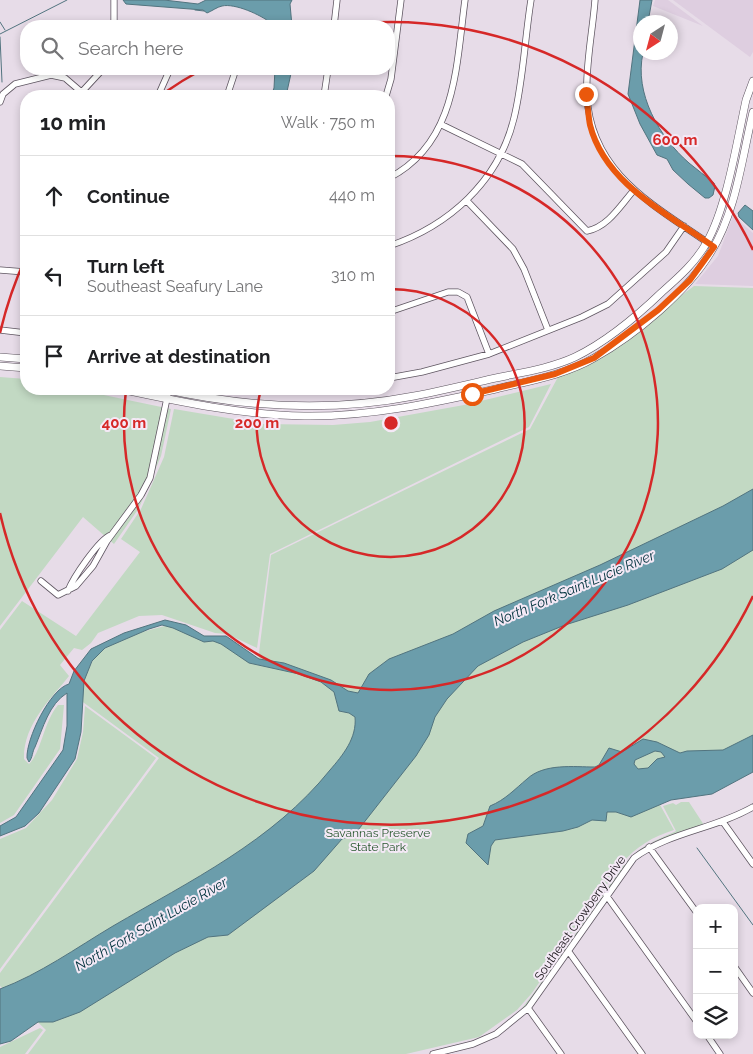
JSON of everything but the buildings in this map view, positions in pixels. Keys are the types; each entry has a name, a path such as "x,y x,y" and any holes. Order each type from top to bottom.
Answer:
{"main road":[{"path":"201,395 240,402 301,406 352,404 413,396 553,365 590,350 634,318 686,271 707,242 719,216 746,100 753,81"},
{"path":"148,395 244,412 304,416 356,414 417,406 533,380 576,367 613,346 638,327 690,280 714,247 728,216 753,112"},
{"path":"0,357 20,359"},
{"path":"0,366 20,368"}],"street":[{"path":"114,0 114,20"},
{"path":"335,20 337,0"},
{"path":"395,47 401,0"},
{"path":"395,174 410,164 423,151 442,125 452,98 465,0"},
{"path":"395,244 412,238 467,201 482,185 501,154 514,118 531,0"},
{"path":"595,0 586,94 590,124 600,150 617,173 634,190 714,247"},
{"path":"0,102 3,94 15,84 51,75 65,78 77,90"},
{"path":"86,90 98,75"},
{"path":"161,90 167,75"},
{"path":"229,90 234,75"},
{"path":"325,90 327,75"},
{"path":"388,90 392,75"},
{"path":"442,125 522,164 535,175 587,231 597,229 608,220 634,190"},
{"path":"467,201 513,249 524,269 533,297 548,330"},
{"path":"395,377 422,372 489,354 582,317 608,304 666,252 684,226"},
{"path":"0,270 20,272"},
{"path":"395,310 448,292 458,292 467,296 489,354"},
{"path":"0,330 20,332"},
{"path":"41,581 58,595 76,586 90,569 141,495 150,478 167,395"},
{"path":"68,591 83,564 104,538 113,534"},
{"path":"83,564 90,569"},
{"name":"Southeast Crowberry Drive","path":"433,1054 473,1044 496,1034 528,1008 569,952 606,895 634,858 649,847 666,839 723,822 753,808"},
{"path":"723,822 753,864"},
{"path":"649,847 693,908"},
{"path":"606,895 693,1016"},
{"path":"569,952 642,1054"},
{"path":"738,972 753,993"},
{"path":"528,1008 561,1054"},
{"path":"710,1039 720,1054"}],"shaded area":[{"path":"655,0 668,0 703,26 678,15 653,6"},
{"path":"673,0 753,0 753,52 750,57"},
{"path":"733,216 753,233 753,286 695,284 718,256"}],"green space":[{"name":"Savannas Preserve State Park","path":"694,286 753,288 753,748 654,794 674,830 645,843 621,864 532,993 517,1010 479,1037 406,1054 28,1054 46,1030 0,986 0,973 159,758 76,697 97,651 142,632 172,624 224,643 258,661 271,555 530,429 558,377 592,362"},
{"path":"0,377 20,379 20,395 104,395 171,409 161,456 139,508 114,544 83,517 0,626"},
{"path":"551,384 529,427 270,554 257,648 227,634 215,633 162,615 139,616 98,633 91,643 82,650 74,648 60,665 69,676 46,704 33,724 28,735 24,759 29,764 33,759 53,712 58,705 64,705 60,749 14,815 0,823 0,630 22,601 76,636 140,552 121,539 141,509 164,457 174,409 264,424 333,425 370,422 464,405"},
{"path":"85,706 156,758 0,969 0,839 26,828 52,800 77,759 83,732"},
{"path":"689,802 704,825 651,843 676,831 663,806"},
{"path":"632,857 526,1006 520,1011 623,866"},
{"path":"40,1028 43,1030 25,1054 0,1054 0,1047"}],"water":[{"path":"123,0 164,0 198,4 206,0 292,0 290,4 291,20 266,20 248,10 234,6 218,7 207,13 203,10 126,4"},
{"path":"640,0 652,0 649,15 638,15"},
{"path":"633,55 633,60 642,60 642,83 651,113 678,152 714,183 713,195 705,198 673,170 667,159 657,155 640,124 628,94"},
{"path":"275,75 291,75 287,90 273,90"},
{"path":"745,205 753,211 753,230 739,217 738,213"},
{"name":"North Fork Saint Lucie River","path":"753,489 753,550 722,569 628,605 565,625 523,642 478,666 447,699 435,717 429,735 416,756 355,834 342,839 314,871 228,935 208,937 175,953 80,1012 53,1022 38,1022 11,1041 0,1044 0,989 58,960 200,876 257,839 283,818 330,770 348,746 354,732 355,717 349,713 339,711 334,692 321,682 299,674 249,663 221,644 213,641 204,642 162,625 105,648 92,661 84,681 81,732 75,759 39,813 25,826 0,836 0,826 16,817 63,750 67,726 67,693 51,710 29,762 27,758 30,739 40,716 54,695 69,684 74,671 91,649 124,633 165,620 186,625 204,636 226,636 259,659 284,663 331,680 348,691 358,693 369,674 389,659 453,634 494,611 600,565 723,506"},
{"path":"753,735 753,772 712,794 671,800 631,817 616,812 607,812 606,821 592,820 578,827 563,831 495,840 491,846 488,865 466,843 468,834 483,826 490,806 542,770 560,767 595,767 599,765 609,748 622,752 643,739 657,742 680,753 687,751 723,750","holes":["655,751 661,752 665,757 657,759 648,768 638,769 634,764 635,760"]}],"waterway":[{"path":"28,20 67,0"},
{"path":"195,10 204,11"},
{"path":"0,22 5,30"},
{"path":"0,34 20,24"},
{"path":"0,37 2,82"},
{"path":"697,848 753,925"}],"route":[{"path":"472,394 555,374 594,358 613,346 658,310 690,280 714,247 634,190 617,173 600,150 590,124 586,94"}]}
